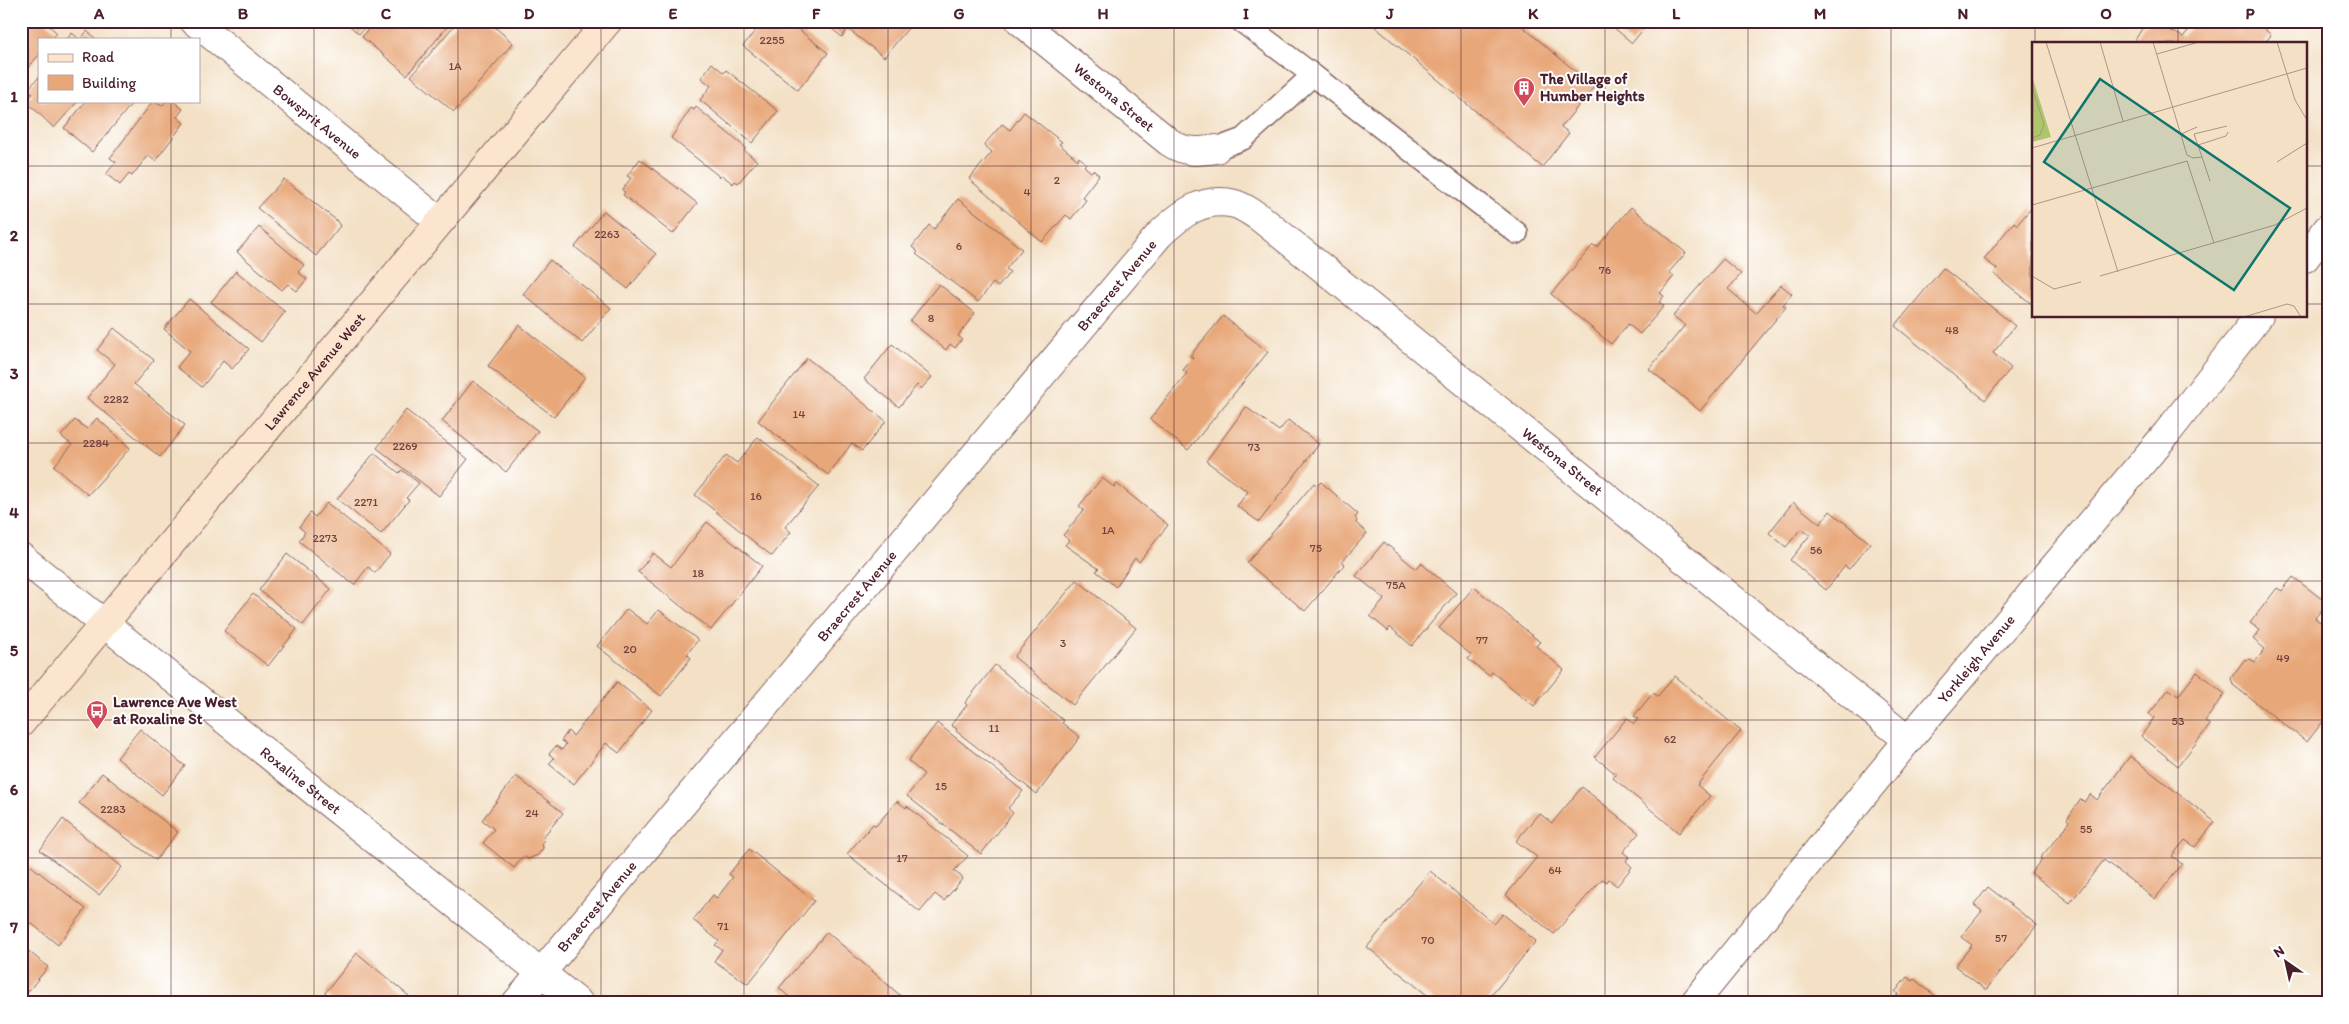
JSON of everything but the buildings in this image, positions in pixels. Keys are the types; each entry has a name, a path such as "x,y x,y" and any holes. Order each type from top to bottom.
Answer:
{"main road":[{"name":"Lawrence Avenue West","path":"21,723 608,21"}],"street":[{"name":"Bowsprit Avenue","path":"194,21 439,221"},
{"name":"Westona Street","path":"1020,21 1174,146 1194,152 1216,149"},
{"name":"Westona Street","path":"1208,202 1236,204 1260,217 1908,740"},
{"name":"Braecrest Avenue","path":"516,1003 1158,235 1181,214 1208,202"},
{"path":"2306,257 2328,228"},
{"name":"Yorkleigh Avenue","path":"1694,1003 1908,740 2167,433 2257,318"},
{"name":"Roxaline Street","path":"21,557 579,1003"}],"lane":[{"path":"1240,21 1313,75 1516,233"},
{"path":"1216,149 1243,139 1313,75"}],"place":[{"name":"The Village of Humber Heights","path":"1524,107"},
{"name":"Lawrence Ave West at Roxaline St","path":"97,730"}]}
